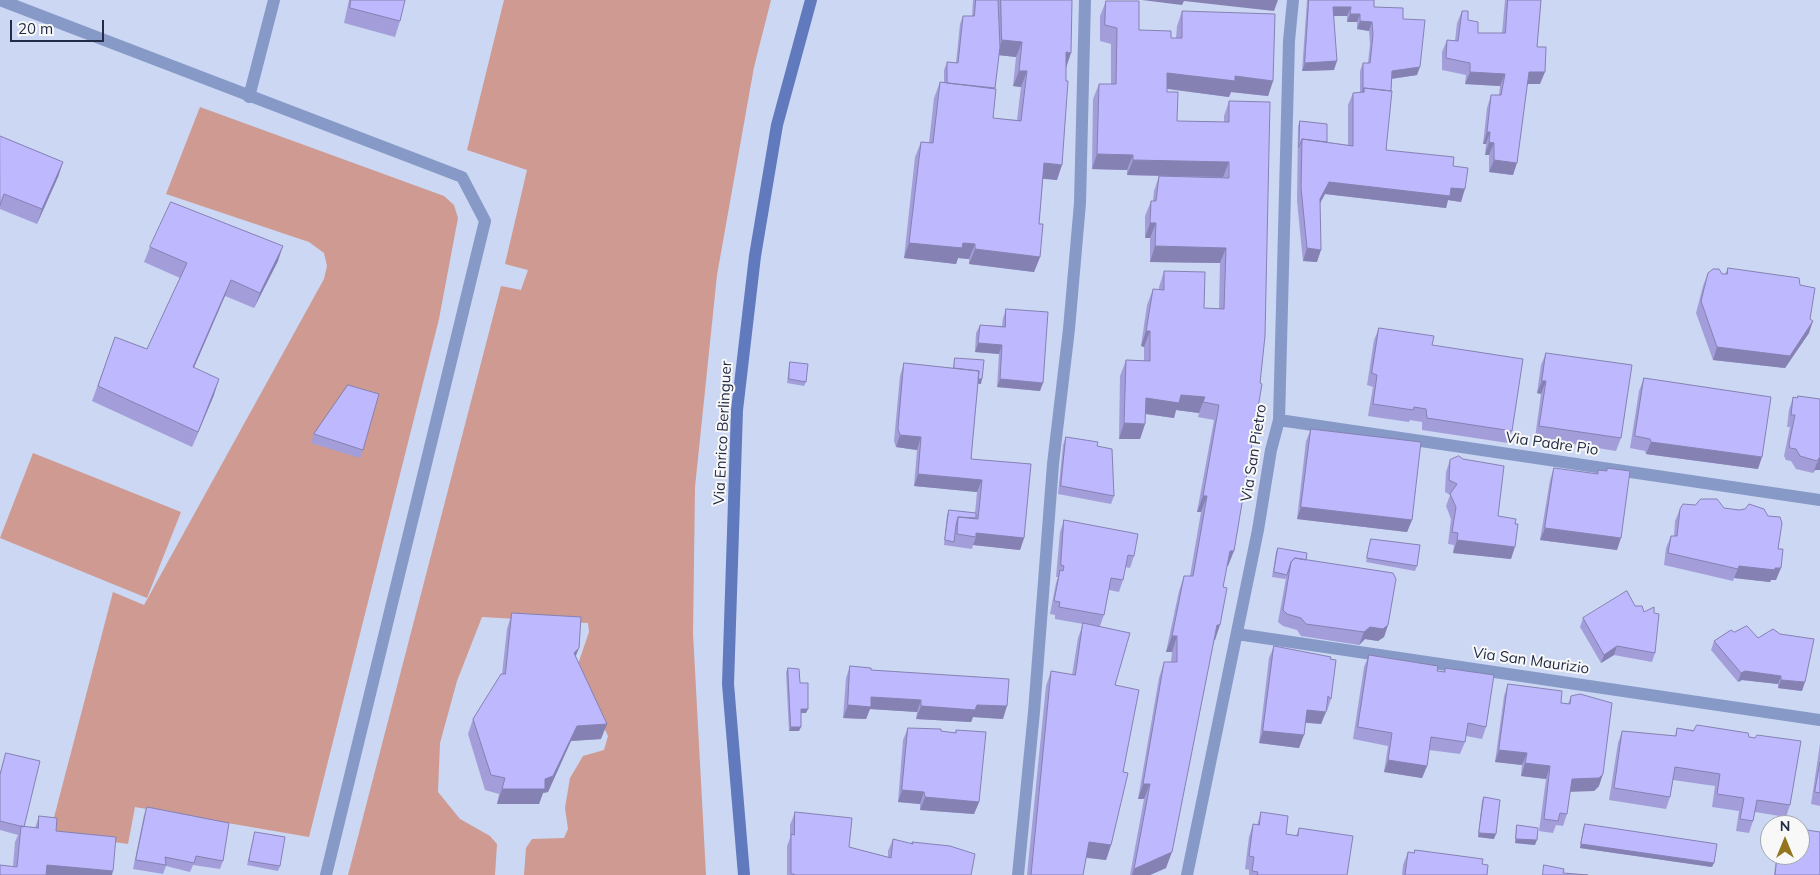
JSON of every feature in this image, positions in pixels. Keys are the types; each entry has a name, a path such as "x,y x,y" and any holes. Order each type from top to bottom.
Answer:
{"main road":[{"name":"Via Enrico Berlinguer","path":"744,875 728,684 737,410 755,256 777,125 811,0"}],"street":[{"path":"0,0 462,177 485,221 326,875"},
{"path":"249,97 274,0"},
{"path":"1018,875 1034,712 1053,464 1069,329 1080,203 1084,0"},
{"name":"Via San Pietro","path":"1184,873 1237,634 1258,530 1271,450 1280,420 1288,41 1293,0"},
{"name":"Via Padre Pio","path":"1280,420 1820,500"},
{"name":"Via San Maurizio","path":"1237,634 1820,720"}],"shaded area":[{"path":"504,0 771,0 754,67 717,275 695,487 693,633 706,875 524,875 526,848 532,839 564,838 568,829 565,808 570,778 583,756 604,750 608,736 576,670 589,632 588,623 482,617 457,681 440,743 438,792 460,819 490,836 497,844 495,875 348,875 501,286 521,290 528,270 505,264 527,170 467,150"},
{"path":"200,107 444,196 454,205 458,218 439,319 309,837 135,807 128,844 57,834 52,825 113,592 144,605 324,279 327,266 324,253 309,242 166,194"},
{"path":"33,453 181,512 147,598 0,538"}],"building":[{"path":"351,0 405,0 400,21 350,8"},
{"path":"976,0 998,0 1000,47 995,88 947,83 947,62 958,63 963,16 974,16"},
{"path":"1001,0 1072,0 1071,53 1066,52 1066,81 1068,81 1062,165 1044,163 1039,224 1043,224 1040,257 975,249 975,244 963,243 962,248 909,243 921,142 933,143 940,82 996,89 993,118 1021,121 1027,71 1019,71 1022,42 1002,40"},
{"path":"1309,0 1374,0 1374,7 1403,8 1403,19 1425,20 1420,67 1392,71 1391,91 1364,88 1363,92 1363,63 1370,63 1373,35 1372,22 1360,21 1360,14 1350,14 1351,7 1333,7 1337,61 1305,63"},
{"path":"1508,0 1541,0 1537,47 1546,47 1545,72 1529,72 1517,163 1494,160 1494,143 1489,142 1490,132 1487,132 1491,95 1501,95 1505,74 1470,72 1470,63 1446,58 1447,40 1458,41 1462,11 1468,11 1468,20 1478,22 1478,33 1505,33"},
{"path":"1106,1 1139,1 1139,30 1171,31 1171,38 1182,38 1182,11 1275,14 1273,81 1235,76 1235,81 1167,73 1167,92 1178,92 1177,121 1229,122 1229,101 1270,102 1265,336 1260,383 1262,384 1234,551 1230,551 1223,587 1227,588 1220,625 1217,625 1172,852 1134,869 1150,784 1143,784 1164,662 1177,662 1177,636 1172,636 1184,576 1193,576 1207,496 1203,496 1219,405 1203,402 1205,397 1181,395 1179,403 1146,398 1145,424 1124,423 1126,360 1150,361 1150,331 1146,331 1153,289 1164,290 1164,271 1205,272 1204,308 1224,309 1226,248 1155,246 1156,223 1150,223 1151,201 1156,201 1159,176 1229,178 1229,162 1133,160 1133,155 1097,154 1099,84 1116,84 1117,28 1105,25"},
{"path":"1364,88 1392,91 1386,150 1454,157 1453,166 1468,168 1465,189 1451,188 1450,196 1329,182 1320,199 1321,250 1307,248 1301,188 1302,139 1353,146 1353,93 1364,92"},
{"path":"1300,121 1327,124 1327,142 1302,139 1299,147"},
{"path":"0,136 63,162 42,209 4,194 0,205"},
{"path":"171,202 283,246 260,293 231,280 193,367 219,379 198,432 98,386 115,337 147,349 187,263 150,247"},
{"path":"1728,268 1799,278 1800,285 1815,288 1810,319 1813,321 1790,356 1717,347 1701,301 1708,273 1713,269 1719,269 1722,274 1727,274"},
{"path":"1006,309 1048,312 1043,383 1000,379 1002,345 978,343 980,325 1005,327"},
{"path":"1379,328 1434,336 1432,345 1523,359 1512,431 1427,418 1426,409 1414,407 1413,410 1373,404 1377,375 1372,373"},
{"path":"1546,353 1632,365 1621,438 1539,426 1546,381 1542,381"},
{"path":"955,358 984,360 982,379 978,379 979,371 954,368"},
{"path":"790,362 808,364 806,382 789,379"},
{"path":"904,363 979,371 971,459 1031,464 1024,538 976,533 976,537 957,534 958,517 978,519 982,480 918,474 921,437 900,435 898,429"},
{"path":"1644,378 1771,397 1762,457 1651,442 1650,439 1635,436"},
{"path":"348,385 379,394 363,450 314,434"},
{"path":"1798,396 1820,399 1820,458 1817,461 1800,456 1796,449 1790,448 1789,444 1795,415 1791,415 1793,397 1797,398"},
{"path":"1311,429 1421,442 1412,520 1301,507"},
{"path":"1066,437 1098,442 1097,446 1112,449 1114,496 1061,486"},
{"path":"1459,456 1463,459 1504,466 1498,516 1516,519 1515,524 1518,524 1515,547 1457,540 1458,533 1452,532 1456,507 1450,494 1457,484 1449,480 1450,460"},
{"path":"1554,468 1598,474 1598,470 1607,471 1607,468 1630,471 1621,538 1545,528"},
{"path":"1701,499 1717,499 1724,508 1739,510 1745,509 1749,504 1764,509 1768,516 1780,517 1782,523 1778,549 1783,549 1781,568 1775,568 1775,570 1739,566 1738,569 1668,553 1671,536 1677,536 1680,509 1683,504 1695,505"},
{"path":"949,510 976,513 976,518 958,517 954,542 945,540"},
{"path":"1064,520 1138,534 1134,556 1128,555 1123,580 1111,578 1104,615 1059,607 1060,602 1054,601 1060,570 1063,571 1064,566 1061,565"},
{"path":"1371,539 1420,545 1417,566 1367,558"},
{"path":"1278,548 1307,553 1306,560 1295,558 1291,562 1287,575 1274,572"},
{"path":"1295,558 1393,573 1396,579 1388,625 1383,629 1370,627 1364,632 1306,624 1301,618 1287,614 1283,610 1291,562"},
{"path":"1627,591 1635,606 1642,606 1644,612 1654,607 1654,613 1659,614 1655,653 1617,646 1604,655 1583,618"},
{"path":"512,613 581,617 579,648 574,653 607,724 577,726 553,776 545,779 545,789 502,789 505,778 491,775 473,719 501,674 505,674"},
{"path":"1083,623 1130,633 1115,685 1139,690 1123,772 1128,773 1111,845 1089,842 1083,875 1031,875 1051,671 1075,675"},
{"path":"1747,626 1758,638 1773,629 1780,634 1814,639 1805,682 1781,680 1781,676 1745,671 1741,673 1714,641 1731,630 1734,632"},
{"path":"1274,646 1331,657 1330,659 1336,660 1331,699 1328,696 1326,712 1307,710 1304,735 1263,731"},
{"path":"1369,655 1438,666 1437,671 1445,672 1445,668 1494,675 1486,727 1468,723 1465,742 1431,737 1427,766 1388,760 1392,733 1358,727"},
{"path":"850,666 871,668 871,670 1009,679 1007,706 977,705 975,710 921,706 921,700 871,697 871,707 848,705"},
{"path":"788,668 799,669 800,683 808,683 808,709 801,709 801,727 791,727"},
{"path":"1508,684 1562,691 1561,703 1570,704 1571,696 1580,694 1612,703 1603,774 1599,778 1572,779 1567,814 1560,813 1558,821 1544,819 1550,766 1525,763 1527,753 1499,750"},
{"path":"1697,725 1748,733 1749,737 1755,738 1757,735 1801,741 1790,805 1757,800 1753,821 1740,819 1744,798 1717,794 1720,774 1675,767 1670,797 1614,788 1622,731 1676,736 1677,728 1693,731"},
{"path":"908,728 941,729 941,731 956,733 956,730 986,732 979,802 925,797 924,792 902,790"},
{"path":"6,753 40,761 24,827 0,821 0,775"},
{"path":"1820,762 1820,793 1815,792"},
{"path":"1484,797 1500,800 1496,834 1479,833"},
{"path":"147,807 229,823 223,861 196,856 194,863 165,857 166,865 136,860"},
{"path":"795,812 852,818 849,847 891,858 893,839 913,844 912,842 950,846 975,854 971,875 791,874 791,834 794,835"},
{"path":"1261,812 1288,816 1286,834 1298,836 1299,828 1353,836 1347,875 1257,875 1258,872 1252,871 1254,857 1249,856 1253,824 1259,825"},
{"path":"39,816 57,818 56,831 116,837 113,871 47,865 46,875 0,875 0,865 17,867 21,826 38,828"},
{"path":"1585,824 1717,844 1714,863 1581,844"},
{"path":"1517,825 1538,828 1537,840 1516,839"},
{"path":"1810,830 1820,832 1820,875 1775,875 1776,865 1810,865"},
{"path":"255,832 285,837 280,866 249,861"},
{"path":"1415,850 1483,859 1482,864 1488,865 1487,875 1405,875 1408,852 1414,853"},
{"path":"1544,865 1564,869 1563,873 1588,875 1543,875"}]}
